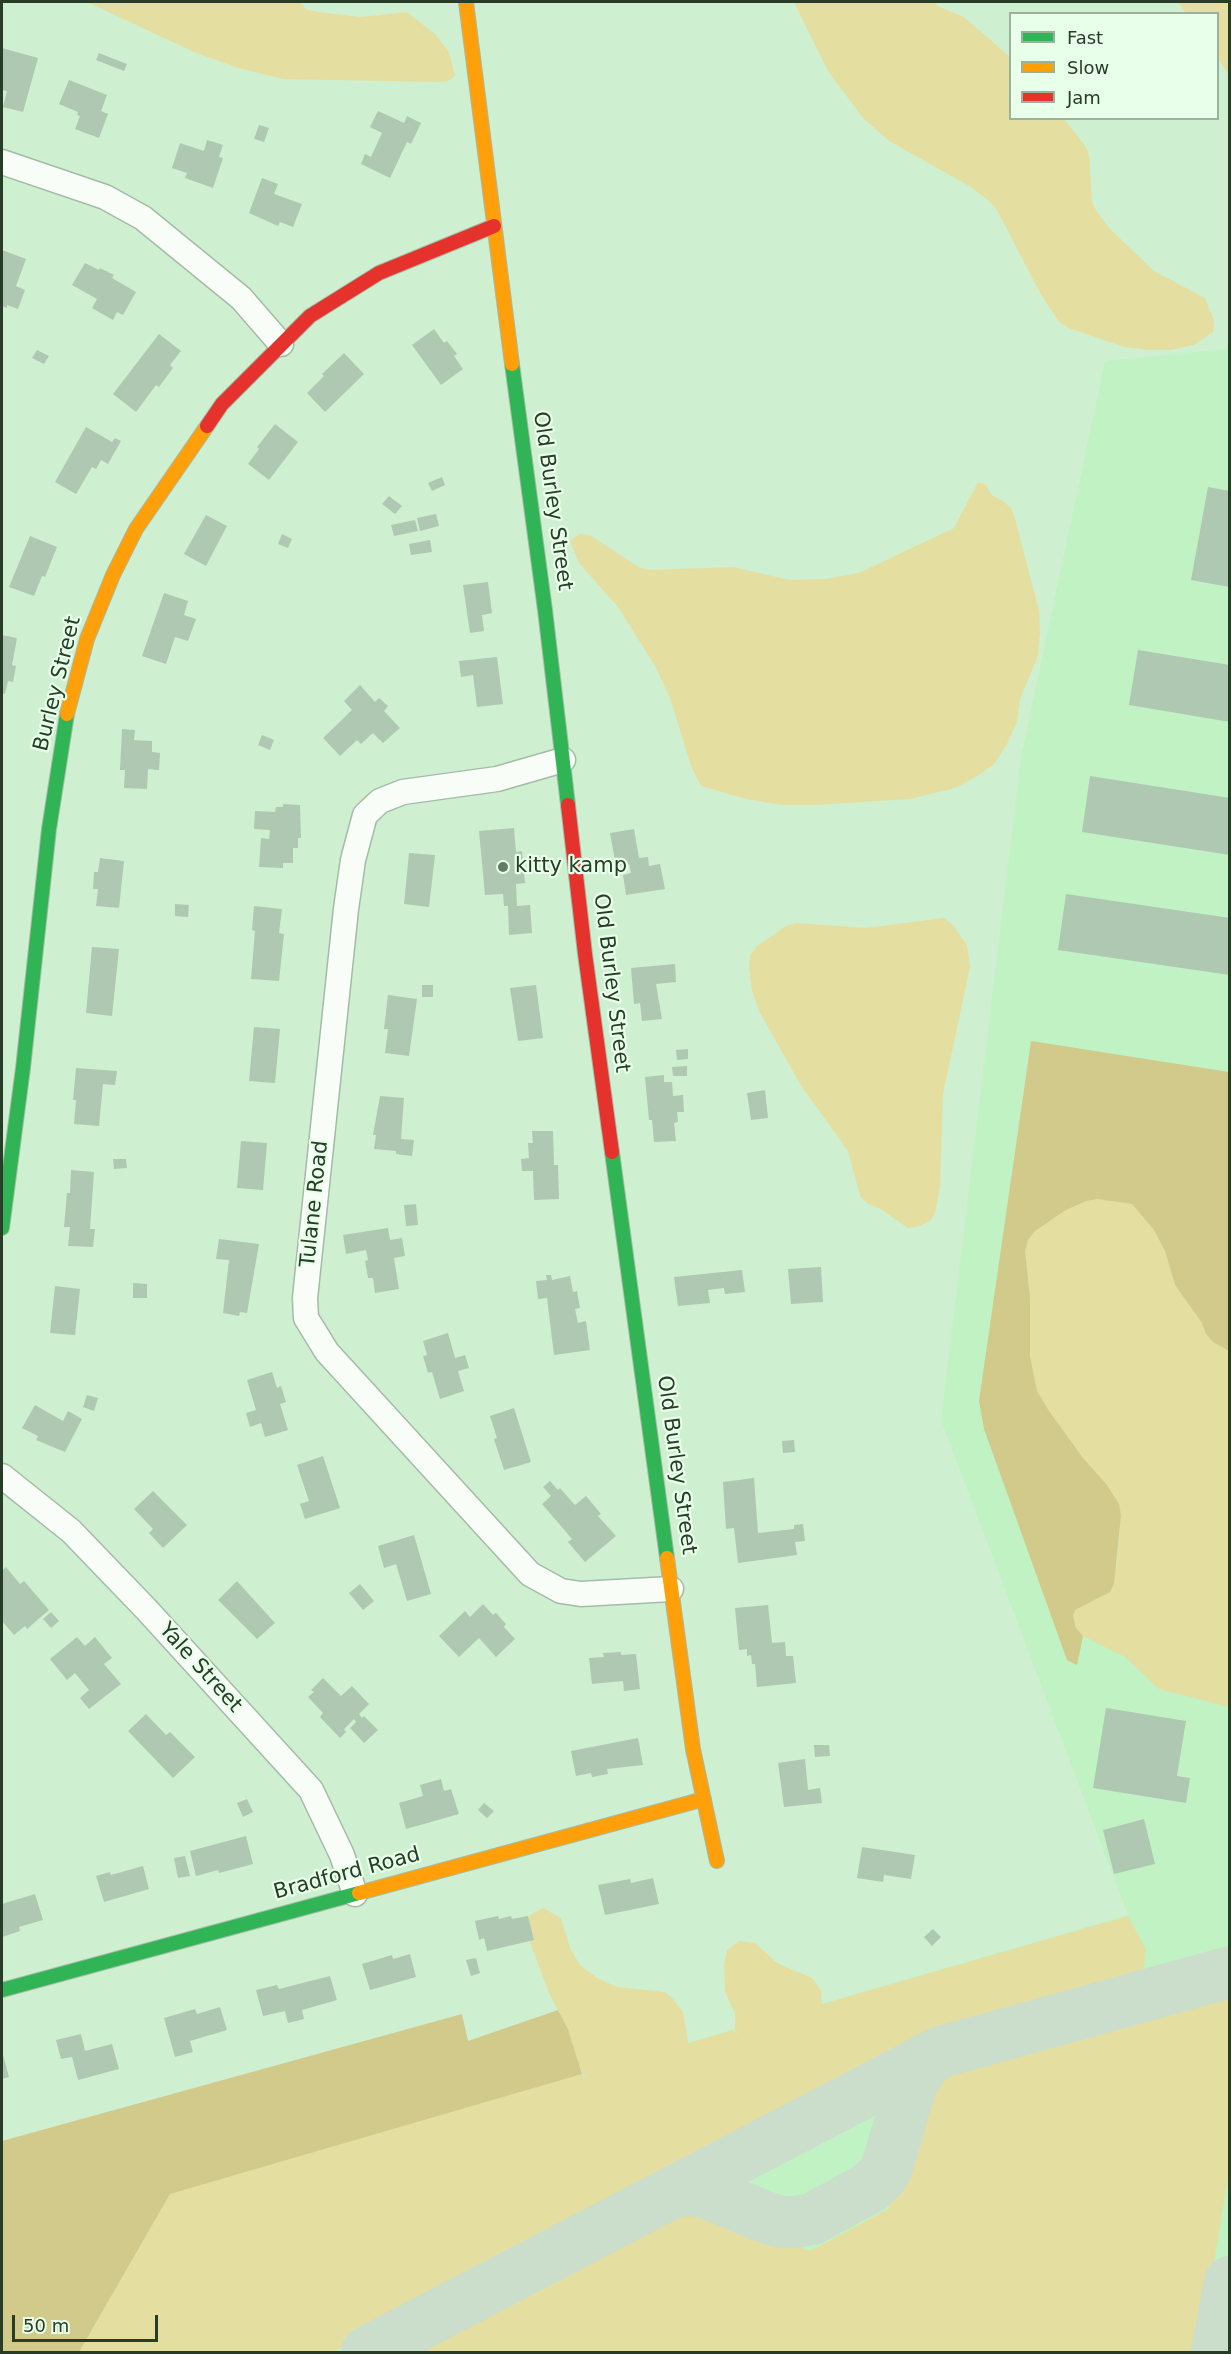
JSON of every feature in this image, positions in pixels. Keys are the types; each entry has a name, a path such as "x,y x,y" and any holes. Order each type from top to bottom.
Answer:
{"street":[{"name":"Old Burley Street","path":"466,2 544,598 586,965 665,1537 670,1589 693,1749 717,1861"},
{"path":"2,162 105,197 142,218 242,298 281,344"},
{"name":"Burley Street","path":"2,1228 49,829 65,721 87,639 113,574 136,530 222,404 310,316 378,273 494,226"},
{"name":"Tulane Road","path":"563,760 497,779 403,792 380,801 365,815 353,860 346,909 305,1298 306,1318 327,1352 530,1574 561,1591 581,1594 670,1589"},
{"name":"Yale Street","path":"2,1476 71,1531 147,1610 311,1790 342,1855 355,1893"},
{"name":"Bradford Road","path":"2,1990 704,1798"}],"shaded area":[{"path":"87,2 300,2 306,9 318,12 361,17 407,12 435,34 449,52 455,76 448,81 436,82 283,79 238,68 194,52"},
{"path":"794,2 933,2 964,17 1009,56 1009,120 1065,120 1089,154 1092,202 1097,212 1111,230 1154,271 1205,298 1214,320 1213,332 1194,345 1171,350 1148,350 1124,347 1069,328 1059,322 1040,293 997,210 989,201 971,187 889,141 863,118 828,71"},
{"path":"1178,2 1229,2 1229,75 1219,60 1219,12 1185,12"},
{"path":"1229,341 1229,2352 2,2352 13,2239 1128,1915 941,1420 1021,757 1105,361 1226,349"},
{"path":"978,482 985,484 992,495 1011,508 1015,519 1039,610 1038,656 1020,699 1017,722 994,764 955,788 910,799 781,805 746,799 701,786 691,766 670,698 655,666 618,607 579,563 570,541 579,534 590,535 640,568 651,570 733,567 790,580 825,579 859,573 954,528"},
{"path":"944,918 953,925 967,945 970,967 943,1094 940,1187 936,1210 931,1220 920,1226 908,1228 879,1208 868,1204 860,1196 848,1151 800,1084 760,1013 752,991 750,956 756,947 786,926 796,923 866,928"},
{"path":"1031,1041 1229,1072 1229,1351 1213,1342 1206,1334 1202,1323 1175,1285 1165,1251 1154,1230 1132,1204 1097,1199 1086,1201 1064,1211 1035,1231 1028,1240 1025,1251 1030,1298 1030,1356 1037,1391 1083,1458 1107,1485 1119,1504 1121,1515 1114,1584 1110,1592 1075,1610 1073,1616 1076,1628 1083,1636 1077,1665 1067,1660 984,1429 979,1401"},
{"path":"1097,1199 1132,1204 1140,1211 1154,1230 1165,1251 1175,1285 1202,1323 1206,1334 1213,1342 1229,1351 1229,1707 1159,1689 1125,1657 1083,1636 1076,1628 1073,1616 1075,1610 1110,1592 1117,1562 1121,1515 1119,1504 1107,1485 1083,1458 1048,1411 1037,1391 1030,1356 1030,1298 1025,1251 1028,1240 1035,1231 1064,1211 1086,1201"},
{"path":"543,1908 561,1918 570,1948 580,1965 597,1978 617,1987 665,1992 672,1998 683,2012 689,2046 689,2043 732,2030 740,2035 735,2030 735,2013 725,1992 724,1964 727,1950 739,1941 755,1943 777,1963 812,1978 821,1990 822,2004 1128,1916 1146,1950 1143,1973 933,2037 333,2352 79,2352 170,2194 582,2074 588,2080 580,2068 568,2029 549,1993 525,1929 530,1915"},
{"path":"1229,1991 1229,2173 1199,2352 403,2352 683,2206 711,2208 810,2251 888,2209 920,2091 930,2075 965,2061 1202,1992"},
{"path":"558,2010 568,2029 582,2074 170,2194 79,2352 2,2352 2,2141 462,2014 468,2041"}],"building":[{"path":"2,48 38,58 23,112 3,107 7,91 2,90"},
{"path":"99,53 127,64 124,71 96,60"},
{"path":"69,80 107,95 101,111 108,114 99,138 75,129 80,116 77,115 78,112 59,104"},
{"path":"378,111 404,123 407,116 421,123 411,144 407,142 390,178 361,164 365,154 371,157 382,133 370,127"},
{"path":"259,125 269,128 264,142 254,139"},
{"path":"207,140 223,145 219,157 223,158 213,188 185,178 187,173 172,168 180,143 204,151"},
{"path":"262,178 278,184 274,194 302,204 293,227 280,222 278,226 249,213"},
{"path":"2,250 26,259 16,286 25,290 18,309 7,305 7,308 2,306"},
{"path":"85,263 114,275 112,278 136,292 123,315 117,312 113,320 92,308 97,299 72,285"},
{"path":"434,329 444,343 447,341 457,354 454,356 463,369 441,385 412,345"},
{"path":"159,334 181,351 170,365 173,368 159,387 156,385 136,412 113,394"},
{"path":"37,350 49,356 44,364 32,358"},
{"path":"344,353 364,374 325,412 307,393 324,376 322,374"},
{"path":"275,424 298,442 269,480 248,464 259,449 257,447"},
{"path":"86,427 112,442 115,438 121,441 108,464 101,460 96,469 92,467 76,494 55,482"},
{"path":"442,477 445,485 432,491 428,483"},
{"path":"1208,487 1230,491 1230,587 1191,580"},
{"path":"389,496 402,506 395,514 382,504"},
{"path":"436,514 439,526 420,531 417,518"},
{"path":"206,515 227,526 206,566 184,554"},
{"path":"415,520 418,531 394,536 391,525"},
{"path":"282,534 292,539 288,548 278,544"},
{"path":"30,536 57,547 45,577 42,576 34,596 9,587"},
{"path":"430,540 432,552 411,555 409,544"},
{"path":"488,582 492,613 482,615 484,631 470,633 463,585"},
{"path":"164,593 188,601 184,615 196,619 188,641 175,637 166,664 142,656"},
{"path":"2,635 17,638 12,665 16,666 13,682 8,681 5,694 2,693"},
{"path":"1138,650 1230,665 1230,722 1129,705"},
{"path":"497,657 503,704 477,707 473,675 461,677 459,661"},
{"path":"360,685 375,702 379,698 388,706 384,711 400,728 383,743 373,733 361,744 357,740 340,756 323,738 352,710 344,701"},
{"path":"122,729 135,730 134,740 152,741 152,752 160,753 159,770 148,769 147,789 124,788 125,770 120,770"},
{"path":"262,735 274,740 270,750 258,745"},
{"path":"1090,776 1230,798 1230,855 1082,832"},
{"path":"283,804 300,805 301,838 298,838 298,848 293,848 293,863 283,863 283,868 259,867 261,838 269,839 270,830 254,829 255,811 275,812 276,807 283,807"},
{"name":"kitty kamp","path":"514,828 516,852 522,851 525,883 516,884 517,906 530,905 532,933 509,935 508,906 504,906 503,894 485,895 479,831"},
{"path":"634,829 639,858 648,857 649,866 660,864 665,889 626,895 623,875 631,873 629,864 616,866 610,833"},
{"path":"409,853 435,855 429,907 404,904"},
{"path":"100,858 124,861 119,908 96,906 98,889 93,889 94,872 98,872"},
{"path":"1066,894 1230,918 1230,975 1058,950"},
{"path":"175,904 189,905 188,917 175,916"},
{"path":"254,906 282,909 279,933 284,934 279,981 251,979 255,931 252,930"},
{"path":"92,947 119,949 112,1016 86,1013"},
{"path":"675,964 676,982 656,984 662,1019 642,1021 640,1003 634,1004 631,968"},
{"path":"422,985 433,985 433,997 422,997"},
{"path":"536,985 543,1038 518,1041 510,988"},
{"path":"388,995 417,999 409,1056 385,1053 388,1029 384,1029"},
{"path":"254,1027 280,1029 275,1083 249,1081"},
{"path":"688,1049 688,1059 677,1060 676,1050"},
{"path":"687,1066 687,1076 673,1076 672,1067"},
{"path":"76,1068 117,1071 115,1085 103,1084 99,1126 74,1124 76,1100 73,1100"},
{"path":"664,1075 664,1082 672,1082 673,1096 683,1095 684,1112 677,1112 678,1122 674,1123 676,1141 654,1142 652,1120 649,1120 645,1077"},
{"path":"765,1090 768,1118 751,1120 747,1093"},
{"path":"380,1096 404,1098 401,1139 414,1140 412,1156 396,1154 396,1151 374,1149 376,1135 373,1135"},
{"path":"532,1131 553,1131 554,1165 558,1165 559,1199 534,1200 533,1171 522,1171 521,1159 529,1158 528,1143 533,1143"},
{"path":"241,1141 267,1143 263,1190 237,1188"},
{"path":"113,1159 126,1159 127,1168 114,1169"},
{"path":"71,1170 94,1172 90,1229 95,1229 93,1247 68,1246 70,1227 64,1227 67,1193 70,1193"},
{"path":"416,1204 418,1225 406,1226 404,1205"},
{"path":"388,1228 390,1240 402,1238 405,1256 394,1258 399,1289 375,1293 373,1278 368,1278 366,1250 346,1254 343,1235"},
{"path":"219,1239 259,1244 247,1313 240,1312 239,1316 223,1313 229,1260 216,1259"},
{"path":"821,1267 823,1302 791,1304 788,1269"},
{"path":"742,1270 745,1292 725,1294 724,1288 708,1290 710,1303 678,1306 674,1277"},
{"path":"546,1275 551,1275 552,1280 570,1276 573,1292 577,1291 580,1308 575,1309 578,1323 586,1321 590,1350 554,1355 547,1298 538,1299 536,1281 547,1280"},
{"path":"133,1283 147,1284 147,1298 133,1298"},
{"path":"55,1286 80,1289 75,1335 50,1333"},
{"path":"448,1333 455,1358 465,1355 469,1368 458,1371 464,1391 440,1399 432,1372 428,1373 423,1356 427,1355 423,1341"},
{"path":"272,1372 277,1388 281,1386 286,1402 280,1404 288,1430 265,1437 261,1423 250,1427 246,1413 256,1410 247,1380"},
{"path":"87,1395 98,1398 94,1411 83,1407"},
{"path":"35,1405 63,1421 68,1411 82,1419 65,1452 36,1440 38,1436 22,1428"},
{"path":"514,1408 531,1462 504,1470 494,1439 497,1438 490,1416"},
{"path":"794,1440 795,1452 783,1453 782,1441"},
{"path":"323,1456 340,1508 305,1519 300,1504 309,1501 297,1465"},
{"path":"754,1478 758,1533 794,1529 794,1525 803,1524 805,1541 795,1542 797,1555 738,1563 734,1528 726,1529 723,1482"},
{"path":"550,1481 558,1490 560,1488 575,1505 586,1496 601,1514 598,1516 616,1536 585,1562 568,1542 572,1539 542,1504 551,1496 543,1487"},
{"path":"153,1491 187,1525 163,1548 149,1533 153,1529 134,1509"},
{"path":"414,1535 431,1594 407,1601 396,1564 384,1568 378,1546"},
{"path":"6,1567 20,1584 24,1581 49,1610 27,1629 25,1626 14,1635 2,1621 2,1571"},
{"path":"237,1581 275,1623 257,1639 218,1600"},
{"path":"360,1584 374,1601 363,1610 349,1593"},
{"path":"483,1604 493,1615 496,1613 506,1624 504,1627 515,1639 496,1657 479,1638 459,1657 439,1636 465,1611 470,1617"},
{"path":"768,1605 772,1643 785,1642 786,1656 793,1656 796,1683 757,1687 755,1664 752,1664 751,1655 747,1656 747,1649 739,1650 735,1608"},
{"path":"51,1612 59,1621 51,1628 43,1619"},
{"path":"77,1637 85,1646 95,1637 112,1658 104,1664 121,1684 89,1709 80,1698 89,1690 75,1673 67,1680 50,1659"},
{"path":"621,1652 621,1655 636,1654 640,1689 624,1691 623,1681 592,1684 589,1658 604,1657 603,1653"},
{"path":"323,1678 341,1696 352,1686 369,1704 359,1714 378,1730 364,1743 350,1728 356,1722 354,1719 344,1729 346,1732 340,1738 320,1717 323,1713 308,1697 314,1692 311,1690"},
{"path":"1106,1708 1186,1721 1177,1776 1190,1778 1186,1803 1093,1788"},
{"path":"146,1714 166,1735 170,1732 195,1757 173,1778 128,1731"},
{"path":"638,1738 643,1765 607,1769 608,1774 592,1777 591,1773 576,1776 571,1751"},
{"path":"814,1745 829,1745 830,1756 815,1757"},
{"path":"805,1759 808,1790 820,1788 822,1803 784,1807 778,1763"},
{"path":"441,1779 444,1791 451,1789 459,1814 406,1829 399,1803 423,1796 420,1785"},
{"path":"247,1799 253,1812 243,1817 237,1803"},
{"path":"484,1803 494,1811 487,1818 478,1810"},
{"path":"1144,1819 1155,1864 1114,1874 1103,1830"},
{"path":"246,1836 253,1864 219,1873 218,1870 196,1876 190,1851"},
{"path":"862,1847 915,1855 911,1879 884,1875 883,1882 857,1878"},
{"path":"185,1856 190,1876 178,1878 174,1858"},
{"path":"143,1866 149,1889 104,1902 96,1876 110,1872 111,1875"},
{"path":"653,1878 659,1904 605,1915 598,1885 630,1879 631,1883"},
{"path":"35,1894 43,1920 19,1927 20,1931 2,1937 2,1904"},
{"path":"498,1916 499,1919 511,1916 512,1919 528,1916 534,1940 487,1951 484,1938 479,1940 475,1921"},
{"path":"933,1929 941,1937 932,1946 924,1937"},
{"path":"410,1954 416,1977 370,1990 362,1964 392,1955 393,1959"},
{"path":"476,1958 480,1973 471,1976 466,1960"},
{"path":"330,1976 337,2000 302,2010 304,2019 288,2023 285,2011 263,2016 256,1990 277,1985 279,1989"},
{"path":"220,2007 227,2030 190,2041 193,2052 175,2057 164,2018 195,2009 197,2014"},
{"path":"81,2034 85,2051 112,2044 119,2069 78,2080 72,2057 61,2059 56,2040"},
{"path":"2,2051 9,2077 2,2079"}],"taxiway":[{"path":"367,2352 941,2052 1230,1972"},
{"path":"674,2192 692,2190 705,2192 780,2222 812,2219 869,2188 881,2177 887,2167 911,2085 928,2058"},
{"path":"1217,2352 1230,2282"}],"traffic: fast":[{"path":"512,364 568,805"},
{"path":"2,1228 23,1068 49,829 67,714"},
{"path":"612,1152 667,1558"},
{"path":"2,1990 359,1893"}],"traffic: slow":[{"path":"466,2 512,364"},
{"path":"67,714 87,639 113,575 136,529 207,426"},
{"path":"667,1558 693,1749 717,1861"},
{"path":"359,1893 704,1799"}],"traffic: jam":[{"path":"207,426 222,404 310,316 379,273 494,226"},
{"path":"568,805 585,954 612,1152"}],"place":[{"name":"kitty kamp","path":"503,867"}]}
